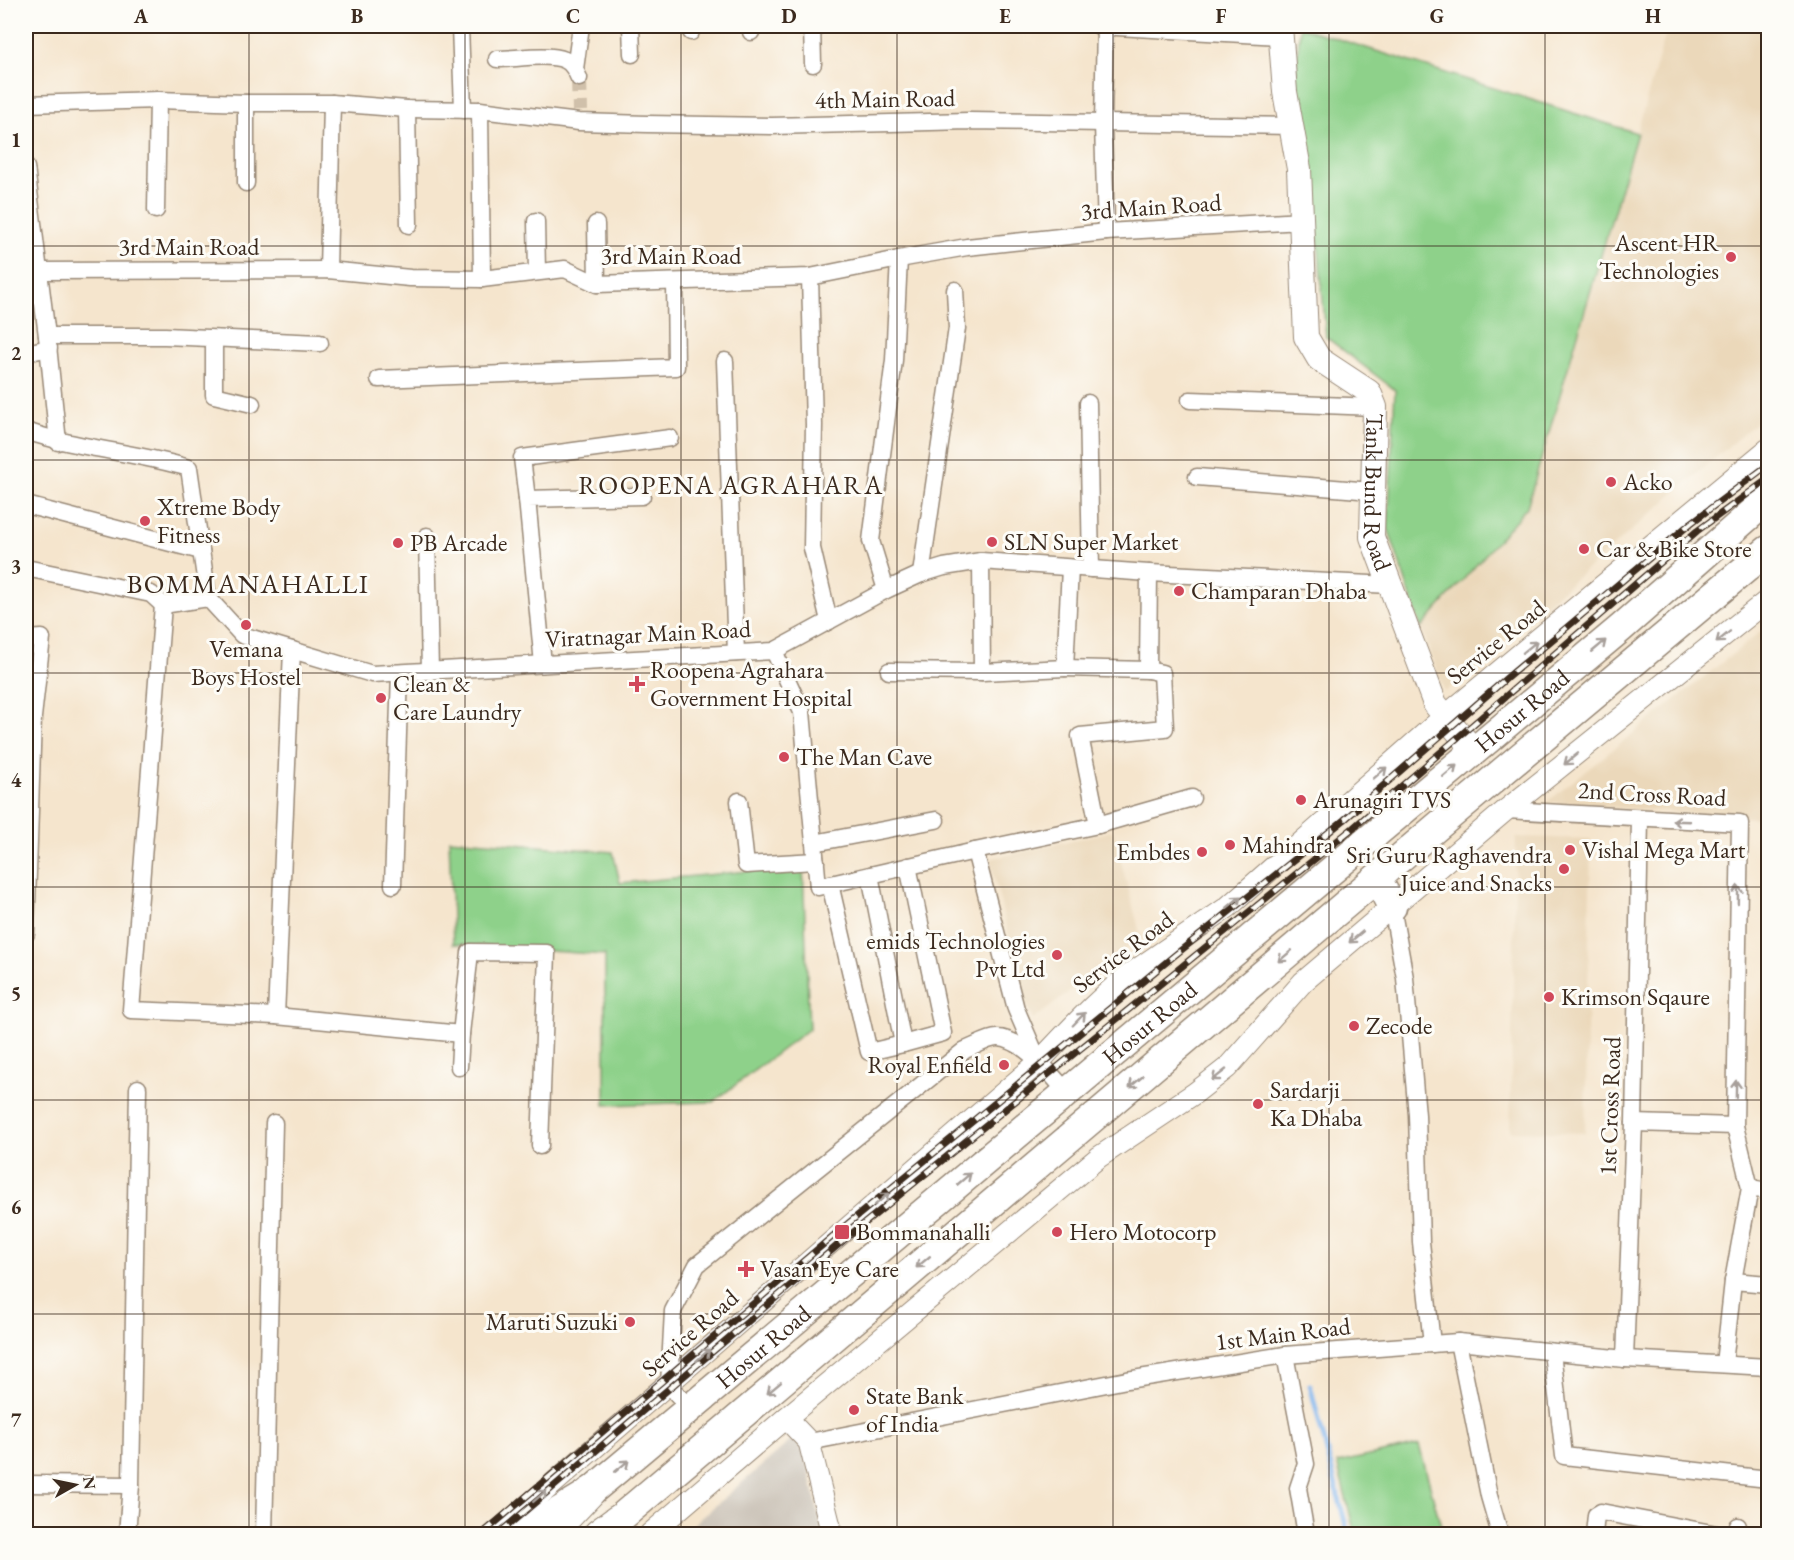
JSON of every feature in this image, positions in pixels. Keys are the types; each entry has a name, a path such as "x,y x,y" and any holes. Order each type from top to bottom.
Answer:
{"highway":[{"name":"Hosur Road","path":"522,1534 589,1494 1621,628 1768,499"},
{"name":"Hosur Road","path":"608,1530 1768,549"},
{"path":"1377,878 1392,907"},
{"path":"550,1534 589,1494"}],"main road":[{"name":"Tank Bund Road","path":"1280,31 1285,92 1299,169 1306,337 1319,359 1369,392 1375,407 1372,537 1435,704 1474,751"}],"street":[{"path":"460,26 463,110"},
{"path":"497,59 566,60 577,74 581,26"},
{"path":"632,26 632,54"},
{"path":"812,26 813,63"},
{"path":"1099,26 1280,31"},
{"path":"1105,26 1102,123 1106,232"},
{"path":"156,210 158,100"},
{"name":"4th Main Road","path":"26,104 158,100 332,103 407,110 480,110 772,126 969,121 1292,126"},
{"path":"246,103 246,183"},
{"path":"328,270 332,103"},
{"path":"407,110 409,225"},
{"path":"480,110 482,279"},
{"path":"26,177 31,249 39,271 34,296 48,342 58,442"},
{"path":"536,221 537,272"},
{"name":"3rd Main Road","path":"39,271 328,270 410,278 482,279 565,269 597,284 675,283 810,277 967,247 1106,232 1302,221"},
{"path":"596,224 597,284"},
{"path":"886,590 871,541 894,360 899,259"},
{"path":"810,277 814,425 812,548 829,621"},
{"path":"379,379 676,367 675,283"},
{"path":"921,574 957,328 955,290"},
{"path":"26,353 48,342 165,336 320,344"},
{"path":"214,339 214,395 252,404"},
{"path":"725,361 736,653"},
{"path":"1190,400 1375,407"},
{"path":"1088,403 1091,569"},
{"path":"26,431 58,442 166,461 189,468 208,598 163,605"},
{"path":"543,664 522,458 670,438"},
{"name":"Service Road","path":"495,1534 1039,1062 1111,989 1228,907 1444,717 1768,450"},
{"path":"1197,477 1372,491"},
{"path":"527,499 642,496"},
{"path":"26,505 201,551"},
{"path":"427,536 430,671"},
{"path":"981,561 982,672"},
{"name":"Viratnagar Main Road","path":"208,598 242,635 372,674 774,651 886,590 921,574 944,567 981,561 1149,573 1391,585"},
{"path":"26,568 151,594 163,605"},
{"path":"1065,668 1070,568"},
{"path":"1148,670 1149,573"},
{"path":"650,1534 1099,1156 1195,1093 1227,1068 1303,982 1506,810 1768,600"},
{"path":"163,605 131,1010 276,1016 461,1034"},
{"path":"26,934 29,718 34,638"},
{"path":"276,1016 292,650"},
{"path":"774,651 802,712 818,887 1098,825 1192,798"},
{"path":"889,671 982,672 1065,668 1148,670 1162,673 1165,728 1080,735 1098,825"},
{"path":"393,885 400,673"},
{"path":"739,801 746,865 816,861"},
{"name":"2nd Cross Road","path":"1506,810 1740,823 1735,1126 1750,1188 1732,1281 1724,1364"},
{"path":"814,843 936,819"},
{"name":"1st Cross Road","path":"1625,1359 1634,1123 1640,819"},
{"path":"975,851 1016,1009 1039,1062"},
{"path":"830,884 869,1052 943,1033 908,866"},
{"path":"870,875 903,1044"},
{"path":"1392,907 1406,978 1417,1115 1421,1242 1432,1344"},
{"path":"459,1067 471,952 547,953 540,1146"},
{"path":"690,1409 669,1385 673,1311 697,1265 965,1050 996,1038 1016,1044 1039,1062 1068,1093"},
{"path":"128,1534 131,1485 138,1089"},
{"path":"264,1534 274,1123"},
{"path":"1634,1123 1735,1126"},
{"path":"1750,1188 1768,1191"},
{"path":"1732,1281 1768,1284"},
{"path":"1458,1342 1489,1496 1500,1534"},
{"name":"1st Main Road","path":"809,1442 1127,1380 1285,1355 1458,1342 1625,1359 1768,1367"},
{"path":"1552,1352 1564,1456 1768,1479"},
{"path":"1285,1355 1306,1464 1298,1488 1305,1534"},
{"path":"786,1418 809,1442 832,1534"},
{"path":"26,1484 131,1485"},
{"path":"1594,1534 1596,1515 1601,1512 1717,1534"}],"shaded area":[{"path":"1668,26 1768,26 1768,412 1445,692 1421,628 1527,507"},
{"path":"1768,626 1768,819 1547,802"},
{"path":"1113,831 1141,937 1033,1020 1025,1003 990,859"},
{"path":"1516,837 1591,839 1585,1133 1510,1131"},
{"path":"793,1439 806,1456 823,1534 682,1534"}],"green space":[{"path":"1300,27 1637,133 1527,507 1421,628 1388,528 1395,390 1326,337 1312,167 1295,79"},
{"path":"449,839 613,852 620,883 803,866 809,1029 713,1102 605,1105 605,955 453,944"},
{"path":"1419,1445 1443,1534 1355,1534 1337,1463"}],"waterway":[{"path":"1310,1385 1348,1534"}],"tunnel":[{"path":"579,78 580,111"}],"railway":[{"path":"482,1534 839,1231 1175,955 1344,820 1509,676 1691,523 1768,465"},
{"path":"498,1534 845,1239 1353,828 1697,531 1768,479"}],"place":[{"name":"Ascent HR Technologies","path":"1731,257"},
{"name":"Acko","path":"1611,482"},
{"name":"Xtreme Body Fitness","path":"145,521"},
{"name":"SLN Super Market","path":"992,542"},
{"name":"PB Arcade","path":"398,543"},
{"name":"Car & Bike Store","path":"1584,549"},
{"name":"Champaran Dhaba","path":"1179,591"},
{"name":"Vemana Boys Hostel","path":"246,625"},
{"name":"Roopena Agrahara Government Hospital","path":"637,684"},
{"name":"Clean & Care Laundry","path":"381,698"},
{"name":"The Man Cave","path":"784,757"},
{"name":"Arunagiri TVS","path":"1301,800"},
{"name":"Mahindra","path":"1230,845"},
{"name":"Vishal Mega Mart","path":"1570,850"},
{"name":"Embdes","path":"1202,852"},
{"name":"Sri Guru Raghavendra Juice and Snacks","path":"1564,869"},
{"name":"emids Technologies Pvt Ltd","path":"1057,955"},
{"name":"Krimson Sqaure","path":"1549,997"},
{"name":"Zecode","path":"1354,1026"},
{"name":"Royal Enfield","path":"1004,1065"},
{"name":"Sardarji Ka Dhaba","path":"1258,1104"},
{"name":"Bommanahalli","path":"842,1232"},
{"name":"Hero Motocorp","path":"1057,1232"},
{"name":"Vasan Eye Care","path":"746,1269"},
{"name":"Maruti Suzuki","path":"630,1322"},
{"name":"State Bank of India","path":"854,1410"}],"district":[{"name":"ROOPENA AGRAHARA","path":"731,485"},
{"name":"BOMMANAHALLI","path":"248,584"}]}
